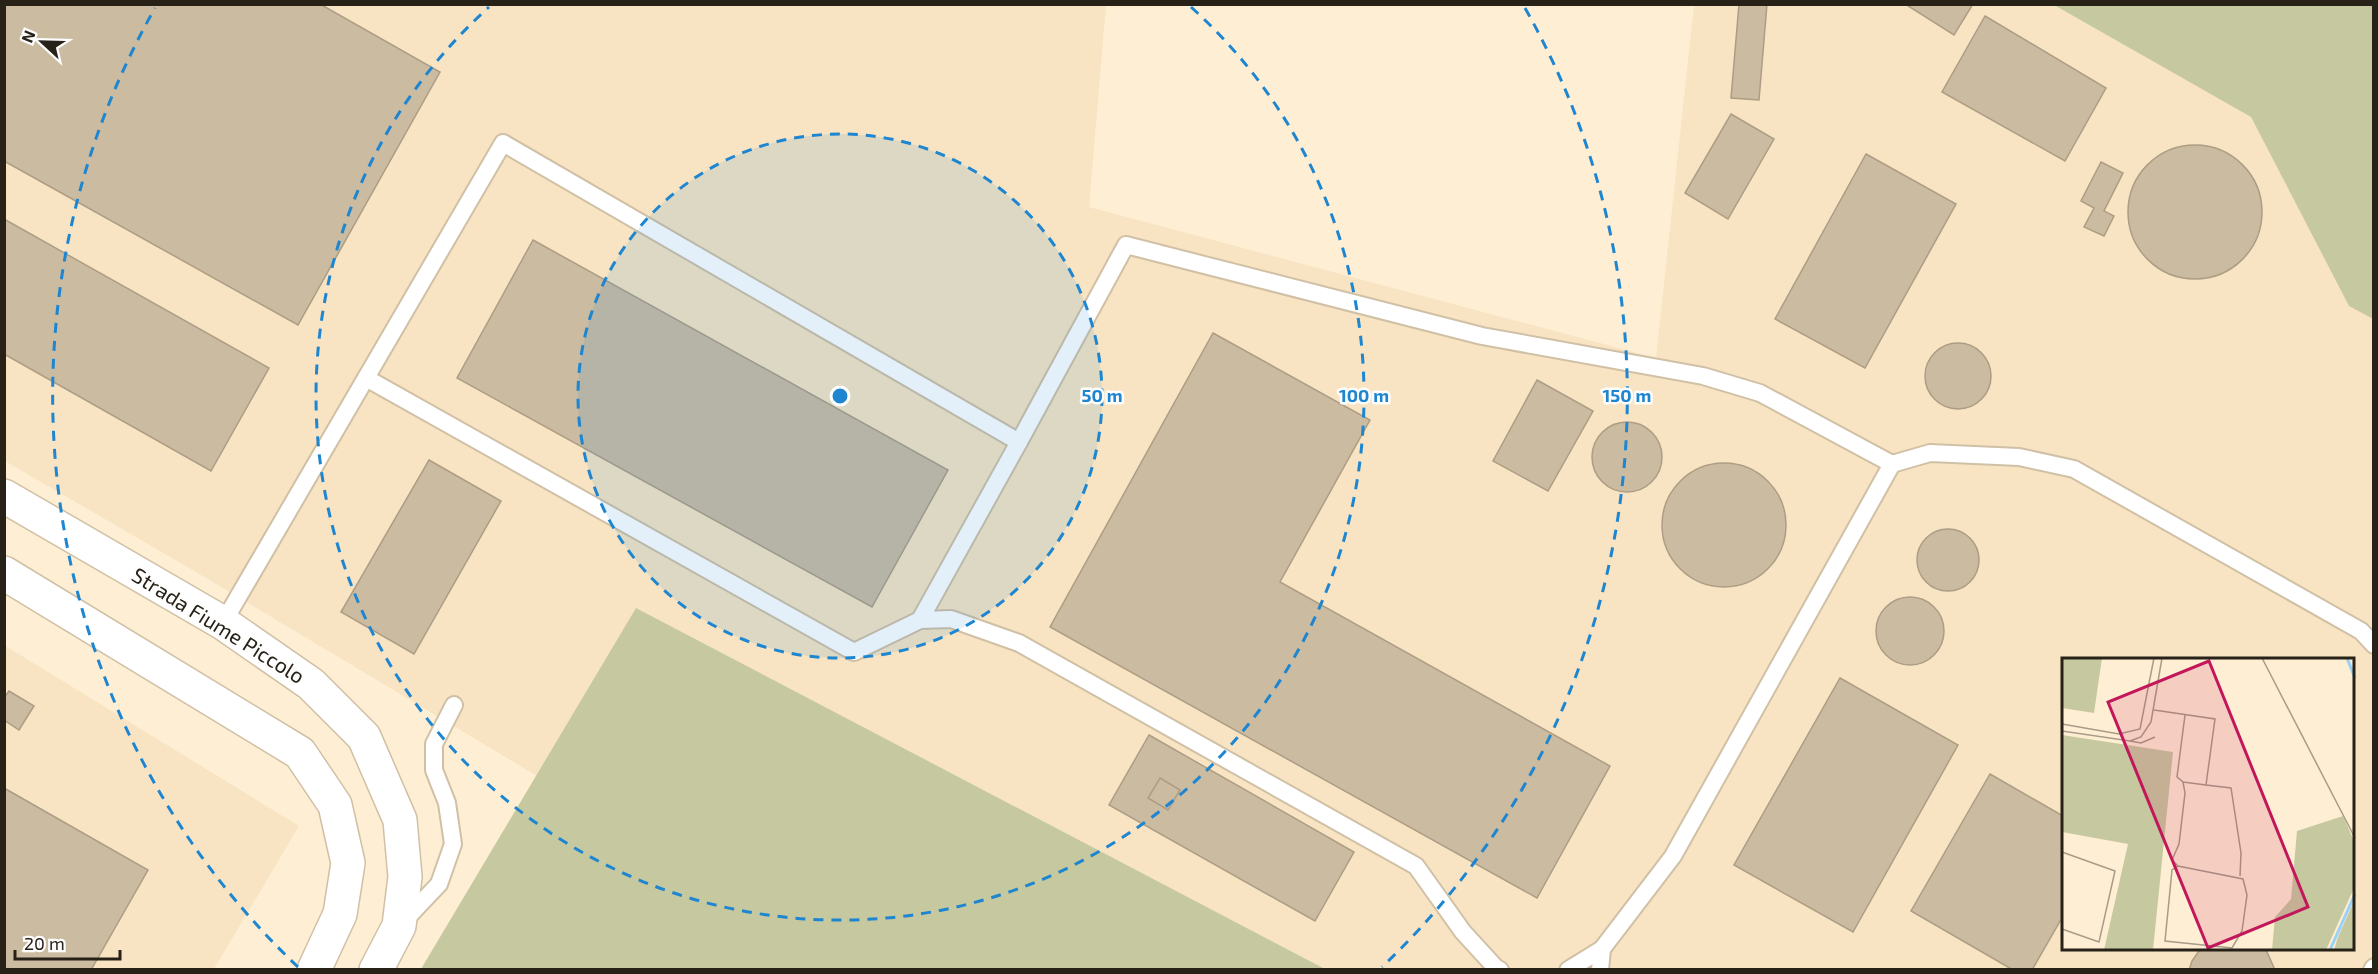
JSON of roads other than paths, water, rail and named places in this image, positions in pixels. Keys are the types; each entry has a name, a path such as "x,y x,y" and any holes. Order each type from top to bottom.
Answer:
{"main road":[{"name":"Strada Fiume Piccolo","path":"4,496 223,623 311,684 364,737 400,820 405,877 399,926 376,969"},
{"path":"4,573 300,753 335,805 348,863 340,914 314,969"}],"lane":[{"path":"223,623 503,143 1018,442"},
{"path":"920,620 1126,245 1482,336 1703,376 1760,393 1892,464 1930,453 2019,457 2074,470 2361,631 2373,645"},
{"path":"366,378 854,652 920,620 951,619 1019,643 1416,866 1463,932 1496,968 1500,969"},
{"path":"1568,969 1602,948 1673,856 1892,464"},
{"path":"399,926 439,884 453,844 447,803 434,770 434,744 454,705"},
{"path":"1600,969 1602,948"}]}
